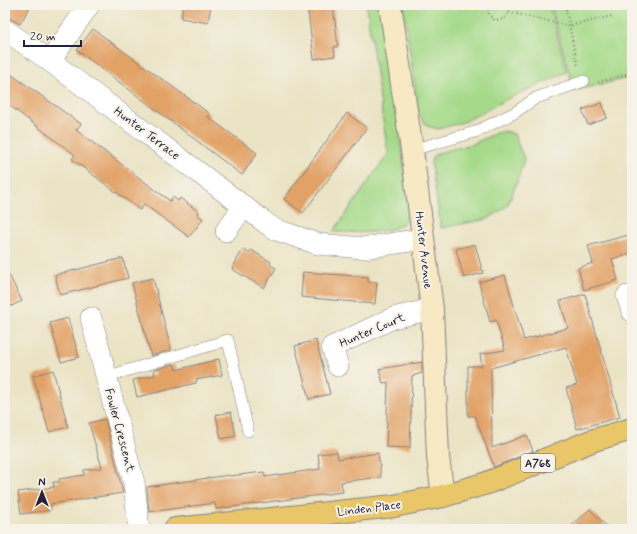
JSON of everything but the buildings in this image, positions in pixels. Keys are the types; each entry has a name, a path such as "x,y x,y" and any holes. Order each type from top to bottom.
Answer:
{"main road":[{"name":"A768","path":"443,496 487,483 594,440 632,429"},
{"name":"Linden Place","path":"187,528 394,506 443,496"}],"street":[{"path":"50,61 90,5"},
{"name":"Hunter Avenue","path":"390,5 412,150 432,309 438,457 443,496"},
{"name":"Hunter Terrace","path":"5,30 50,61 274,229 318,244 363,248 423,239"},
{"path":"226,231 244,206"},
{"name":"Hunter Court","path":"338,366 332,347 393,318 432,309"},
{"name":"Fowler Crescent","path":"97,327 106,377 134,483 139,529"}],"lane":[{"path":"412,150 475,132 514,113 536,98 584,81"},
{"path":"106,377 228,340 248,431"}],"path":[{"path":"489,5 489,15 495,20 504,19 509,12 508,5"},
{"path":"565,5 577,66 584,81 597,82 632,73"},
{"path":"509,12 569,26 612,16"}],"green space":[{"path":"366,5 381,5 410,206 405,221 395,228 378,232 333,232 388,154"},
{"path":"403,5 549,5 567,72 505,100 466,121 439,129 427,126 419,115"},
{"path":"551,5 632,5 632,77 574,91"},
{"path":"505,131 514,134 524,159 517,182 507,206 488,219 441,228 431,162 433,156 438,153 473,144 496,133"}]}
